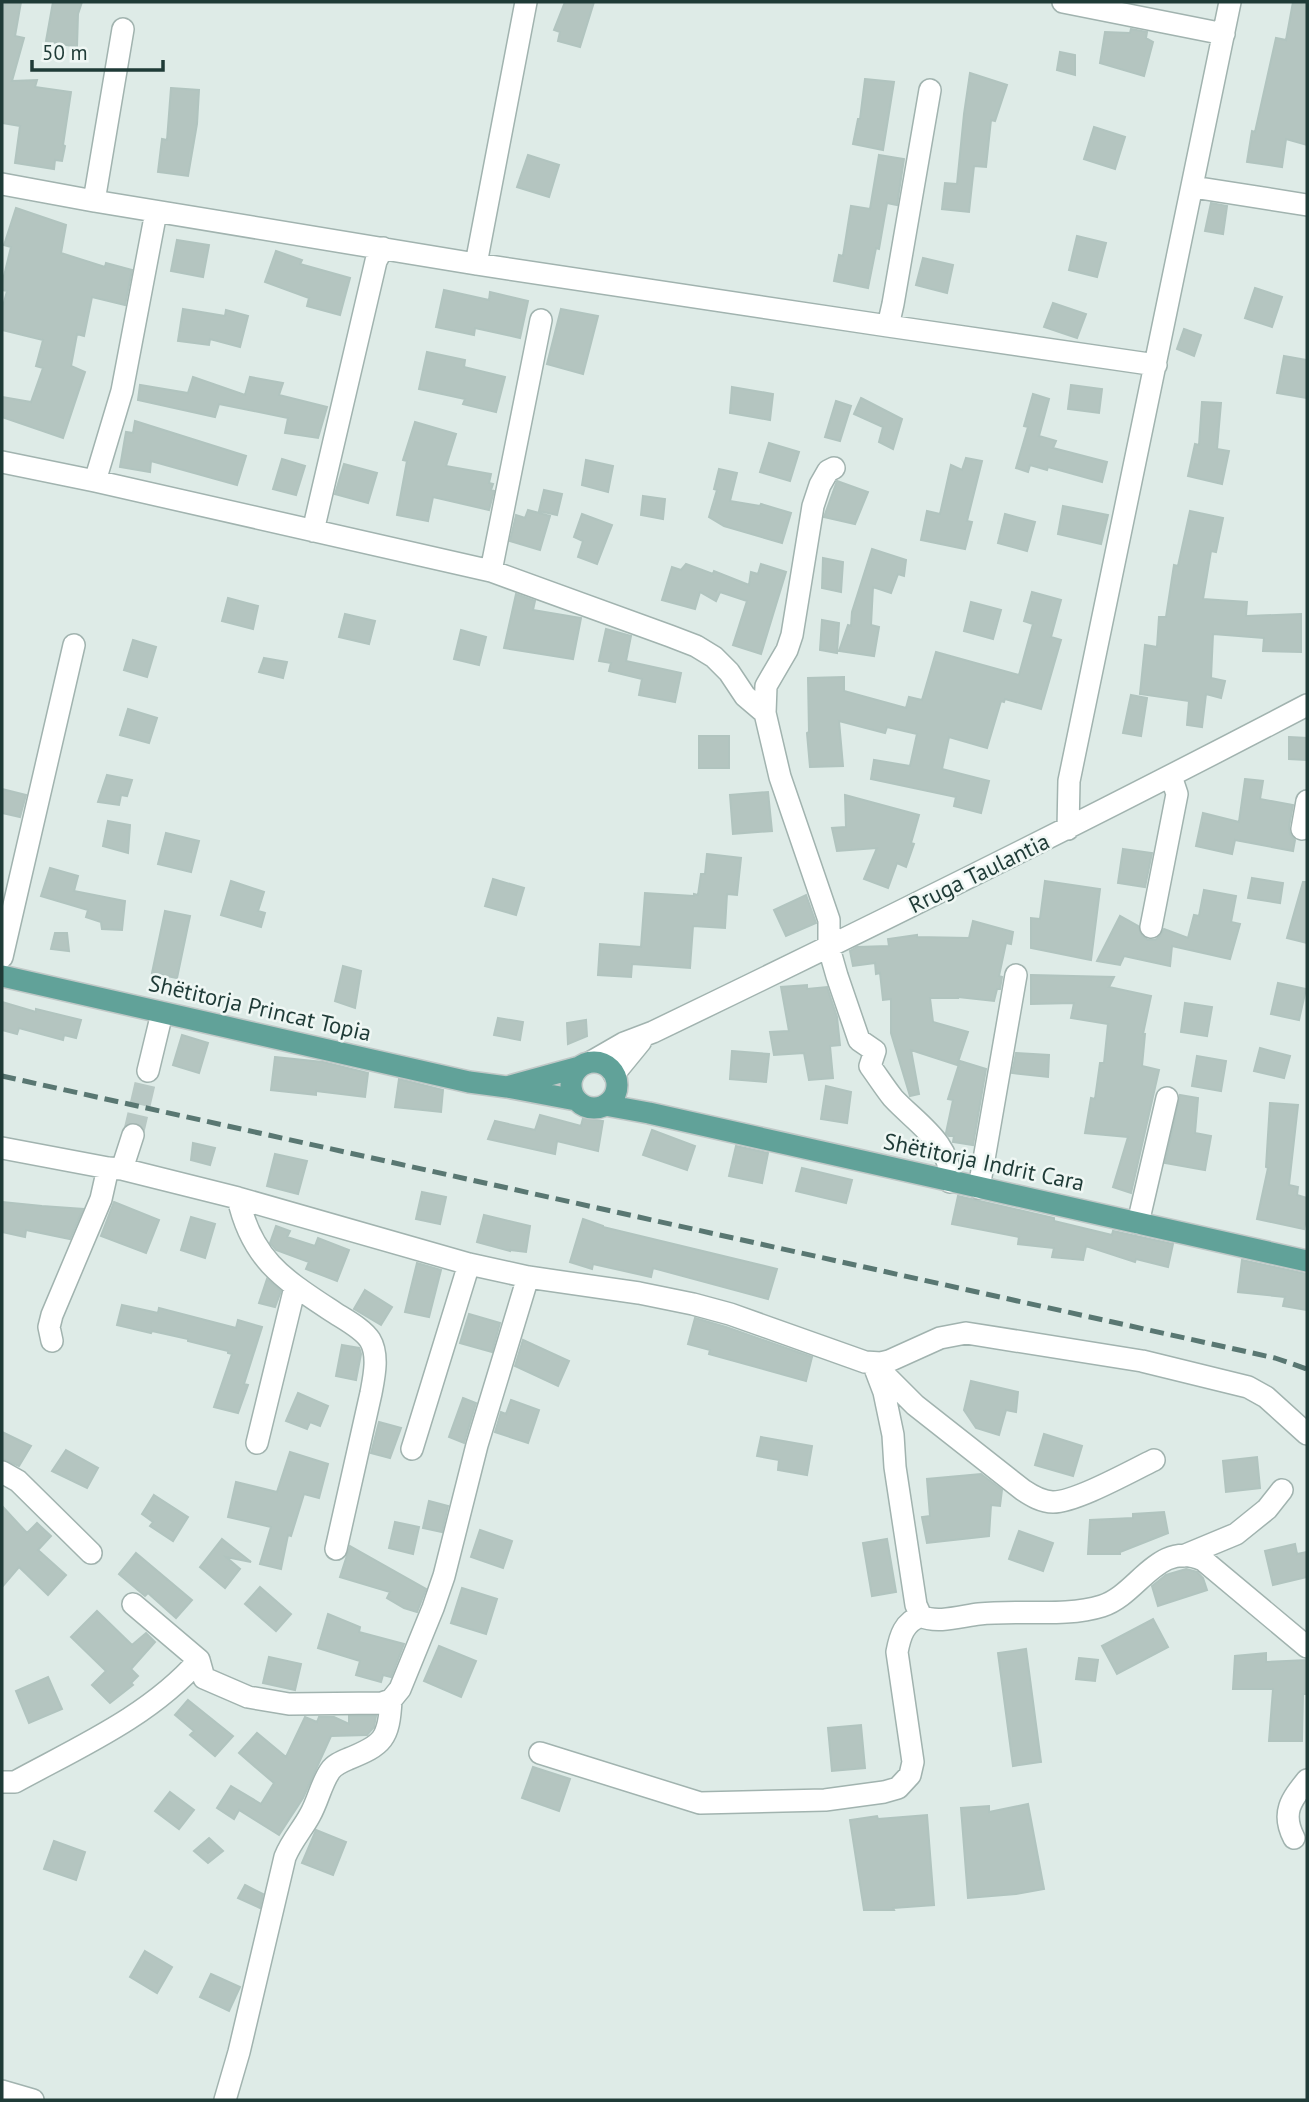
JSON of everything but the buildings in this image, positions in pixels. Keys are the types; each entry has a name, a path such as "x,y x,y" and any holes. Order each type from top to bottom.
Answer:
{"main road":[{"name":"Shëtitorja Princat Topia","path":"2,976 469,1083 576,1100"},
{"name":"Shëtitorja Princat Topia","path":"507,1087 585,1064"},
{"path":"616,1078 614,1096 605,1105 596,1108 587,1107 576,1100 570,1083 573,1074 585,1064 605,1064 649,1113"},
{"name":"Shëtitorja Indrit Cara","path":"605,1105 1307,1261"}],"street":[{"path":"476,264 526,2"},
{"path":"1063,2 1224,34"},
{"path":"1068,829 1069,781 1194,187 1230,2"},
{"path":"94,201 123,29"},
{"path":"888,326 930,90"},
{"path":"2,184 476,264 1156,365"},
{"path":"1194,187 1307,205"},
{"path":"95,481 122,391 156,212"},
{"path":"313,531 376,261 383,248"},
{"path":"491,571 541,320"},
{"path":"2,462 491,571 696,646 714,657 729,672 745,696 765,713"},
{"path":"834,468 828,471 820,485 813,506 792,635 787,650 766,686 765,713 780,777 829,920 829,948 859,1040 875,1051 870,1066 893,1097 926,1128 940,1147 948,1161 950,1182"},
{"path":"2,957 74,645"},
{"name":"Rruga Taulantia","path":"585,1064 624,1043 829,948 1068,829 1307,705"},
{"path":"1152,927 1177,794 1171,776"},
{"path":"1302,829 1307,801"},
{"path":"979,1188 1016,975"},
{"path":"148,1071 162,1013"},
{"name":"Rruga Taulantia","path":"616,1078 632,1050 648,1034"},
{"path":"1138,1223 1167,1098"},
{"path":"52,1341 49,1326 52,1315 132,1135"},
{"path":"2,1148 115,1169 238,1198 469,1264 528,1278 639,1293 693,1304 730,1314 865,1362 889,1361 940,1338 966,1333 1142,1361 1248,1387 1266,1397 1307,1434"},
{"path":"238,1198 243,1220 268,1264 295,1287 358,1329 369,1339 373,1350 374,1374 371,1393 336,1549"},
{"path":"412,1449 469,1264"},
{"path":"225,2100 285,1857 293,1839 309,1817 329,1771 341,1762 372,1749 378,1744 387,1726 391,1700 400,1689 444,1576 477,1445 528,1278"},
{"path":"257,1443 295,1287"},
{"path":"873,1363 915,1405 1023,1490 1037,1498 1055,1502 1064,1500 1154,1460"},
{"path":"873,1363 884,1392 892,1435 916,1605 921,1616 926,1619 1080,1610 1101,1606 1122,1594 1159,1562 1183,1556 1236,1534 1267,1509 1282,1490"},
{"path":"2,1472 18,1481 91,1553"},
{"path":"1183,1556 1203,1560 1307,1647"},
{"path":"133,1604 198,1660 204,1678 248,1697 289,1704 358,1704 391,1700"},
{"path":"540,1753 700,1803 825,1800 898,1788 910,1775 913,1762 897,1652 900,1634 911,1619 921,1616"},
{"path":"2,1782 15,1782 126,1722 184,1677 198,1660"},
{"path":"1294,1838 1288,1826 1289,1807 1307,1780"},
{"path":"2,2091 33,2100"}],"tunnel":[{"path":"133,1135 148,1071"}],"railway":[{"path":"2,1076 1275,1358 1307,1369"}]}
